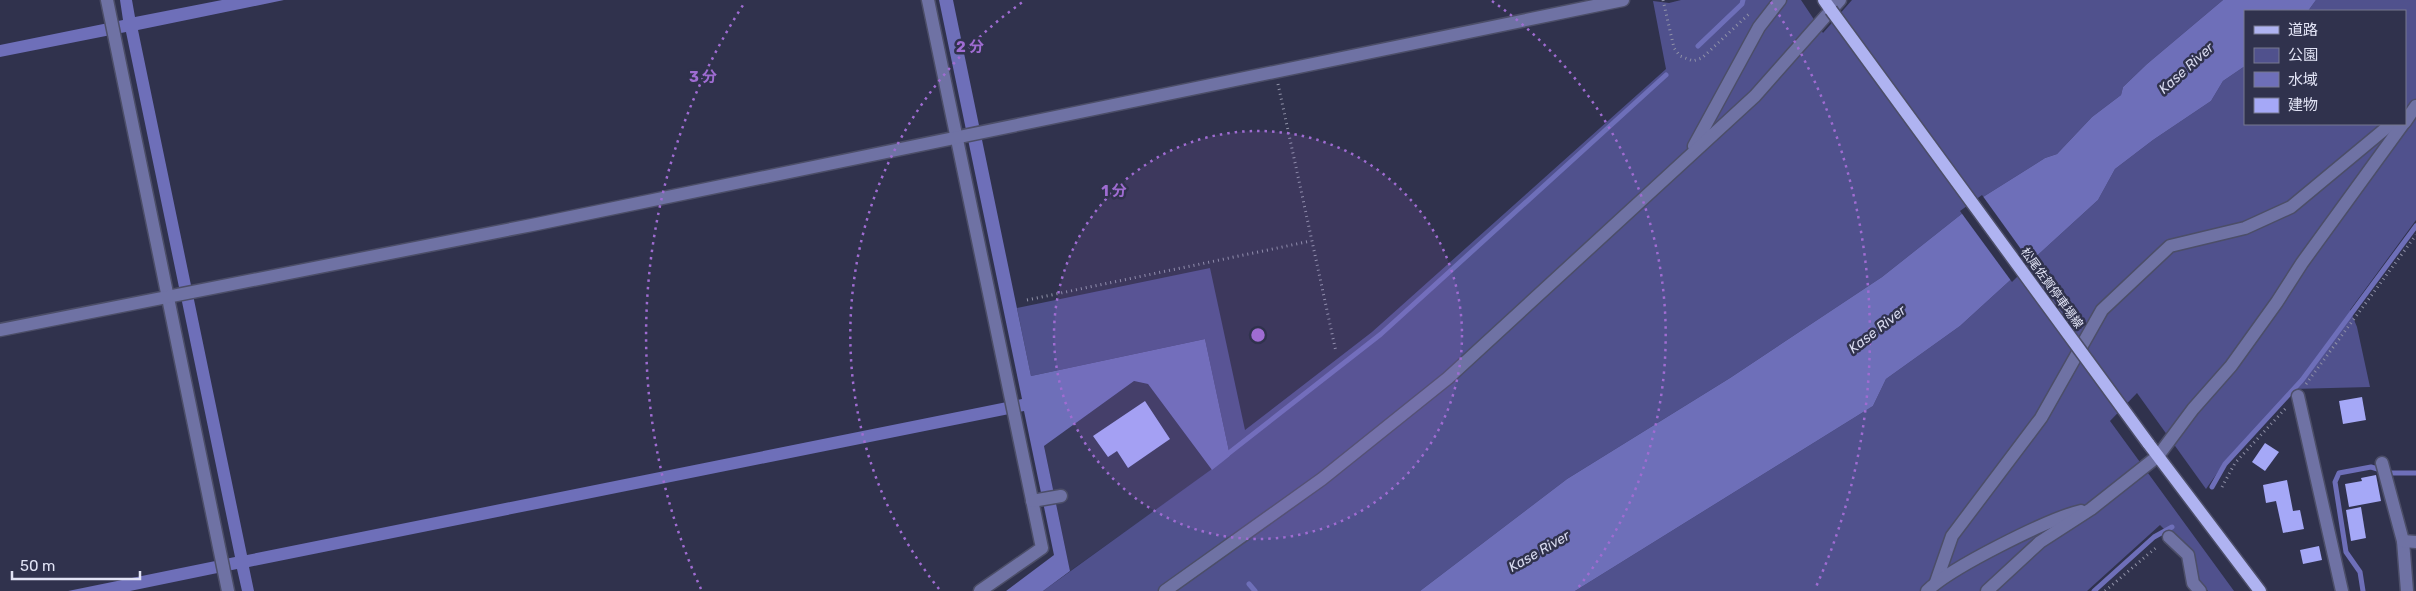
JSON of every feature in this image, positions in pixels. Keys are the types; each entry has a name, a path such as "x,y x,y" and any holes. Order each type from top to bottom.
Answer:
{"main road":[{"name":"松尾佐賀停車場線","path":"1827,5 2158,456 2260,591"}],"street":[{"path":"107,0 172,294 228,591"},
{"path":"928,0 1042,548 980,591"},
{"path":"0,330 172,294 532,226 1623,0"},
{"path":"1689,154 1759,27 1780,0"},
{"path":"1165,591 1322,479 1448,378 1689,154 1755,96 1827,5 1840,0"},
{"path":"2406,108 2416,98"},
{"path":"2406,120 2416,106"},
{"path":"1931,587 1952,536 2041,418 2102,310 2170,246 2245,228 2291,207 2390,125"},
{"path":"1987,591 2040,542 2090,509 2158,456 2192,409 2231,366 2277,302 2302,263 2403,125"},
{"path":"2298,396 2342,591"},
{"path":"2382,463 2403,541 2407,591"},
{"path":"1032,501 1061,496"},
{"path":"1931,587 1990,552 2066,514 2090,509"},
{"path":"2169,537 2188,555 2193,583 2200,591"},
{"path":"2403,541 2416,542"}],"path":[{"path":"1663,0 1674,48 1680,56 1693,61 1702,58 1756,7"},
{"path":"1275,72 1336,352"},
{"path":"2222,487 2235,463 2298,396 2416,235"},
{"path":"1027,300 1311,241"},
{"path":"2105,591 2169,537"}],"shaded area":[{"path":"1134,381 1148,384 1212,470 1070,571 1044,446"}],"green space":[{"path":"1681,0 1801,0 1823,33 1852,0 2223,0 2147,64 2123,87 2121,95 2092,117 2057,154 2045,158 1983,197 1882,277 1730,378 1567,479 1420,591 1043,591 1230,456 1205,339 1031,376 1017,308 1210,268 1245,430 1372,332 1666,69 1653,1 1669,3"},
{"path":"2316,0 2416,0 2416,220 2350,310 2357,327 2370,387 2292,389 2227,459 2206,489 2137,393 2110,421 2234,591 2208,591 2197,577 2190,555 2160,525 2087,591 1575,591 1873,406 1886,379 1960,326 2098,200 2115,169 2153,140 2211,101 2223,81 2244,67 2244,125 2406,125 2406,10 2309,10"}],"water":[{"path":"120,0 132,0 135,17 222,0 284,0 138,30 247,555 1022,399 939,0 953,0 1031,376 1205,339 1230,456 1212,470 1148,384 1134,381 1044,446 1070,571 1043,591 1006,591 1054,555 1024,411 249,567 254,591 242,591 237,569 130,591 68,591 235,557 126,32 0,57 0,45 123,20"},
{"name":"Kase River","path":"2223,0 2316,0 2309,10 2244,10 2244,67 2223,81 2211,101 2153,140 2115,169 2098,200 1960,326 1886,379 1873,406 1575,591 1420,591 1567,479 1730,378 1882,277 1983,197 2045,158 2057,154 2092,117 2121,95 2123,87 2147,64"}],"pier":[{"path":"1982,195 2031,263 2012,282 1960,211"}],"building":[{"path":"2362,397 2366,420 2343,424 2339,401"},
{"path":"1145,401 1170,439 1128,468 1117,451 1108,457 1093,436"},
{"path":"2265,443 2279,452 2265,471 2252,462"},
{"path":"2376,475 2381,501 2349,507 2345,484 2362,481 2361,478"},
{"path":"2287,480 2293,511 2300,510 2304,529 2283,533 2276,501 2266,503 2263,485"},
{"path":"2361,507 2366,538 2351,541 2346,510"},
{"path":"2319,546 2322,560 2303,564 2300,550"}],"waterway":[{"path":"1698,46 1742,4 1743,0"},
{"path":"1229,453 1381,334 1666,75"},
{"path":"2212,487 2225,464 2302,380 2416,226"},
{"path":"2363,591 2360,572 2346,552 2335,482 2339,473 2371,467 2391,473 2416,473"},
{"path":"2094,591 2154,537 2172,527"},
{"path":"1249,584 1255,591"}]}
